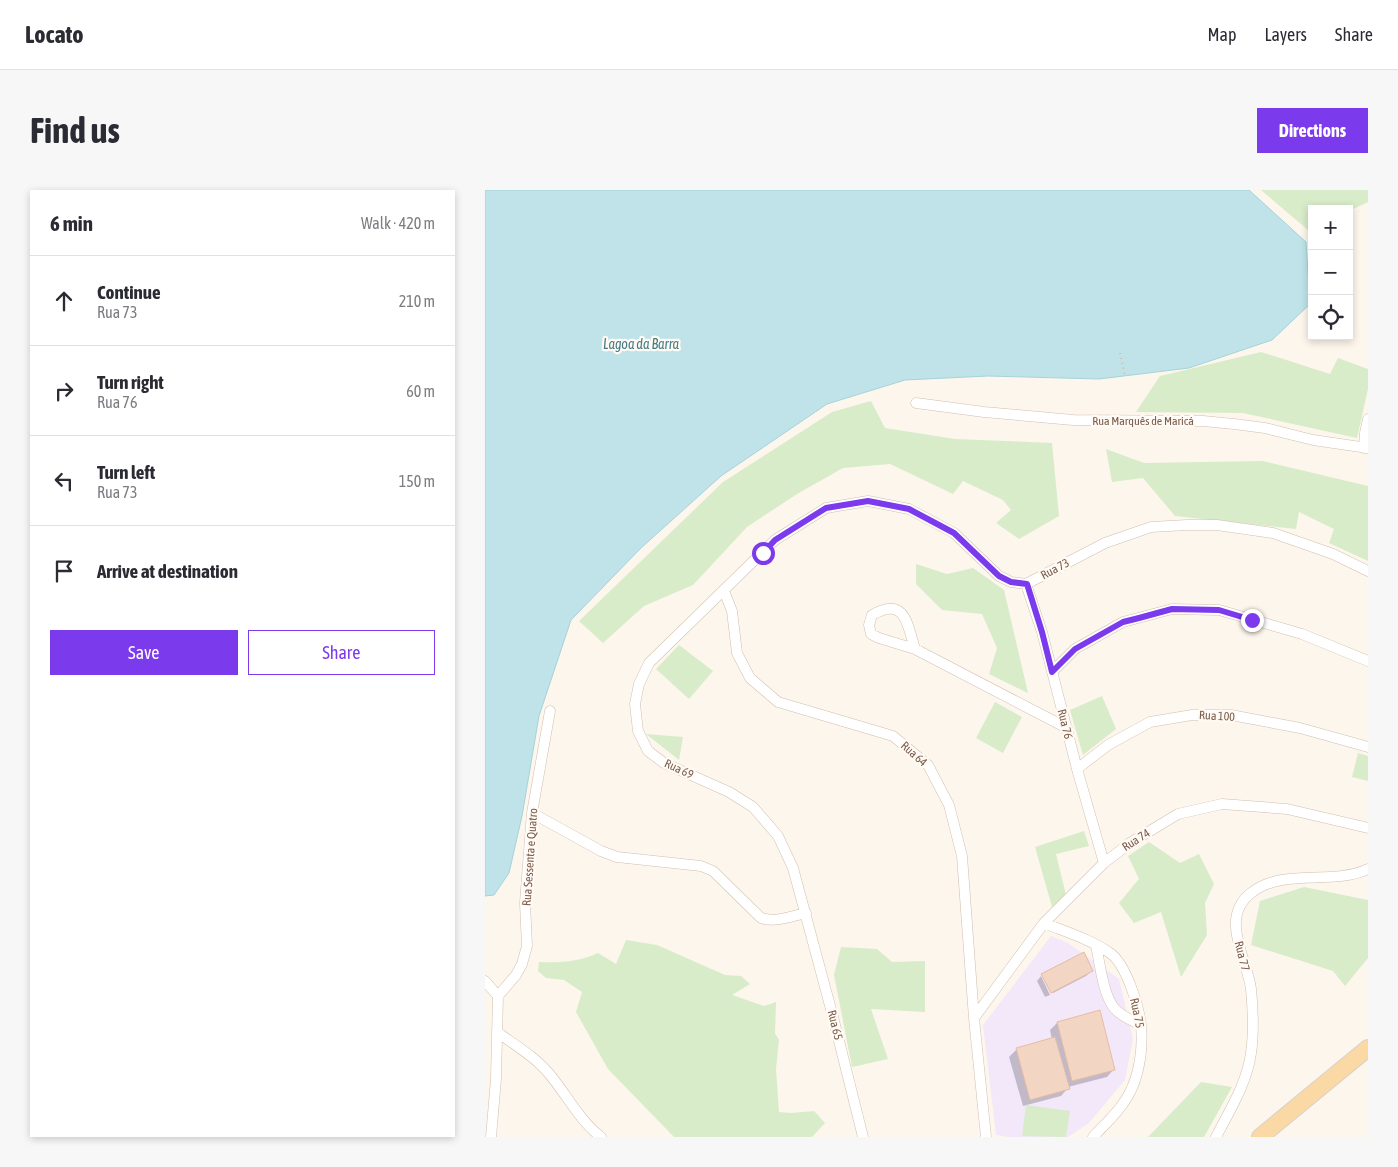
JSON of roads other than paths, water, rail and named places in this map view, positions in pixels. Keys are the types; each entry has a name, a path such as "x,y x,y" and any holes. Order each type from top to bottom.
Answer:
{"main road":[{"path":"1260,1137 1368,1048"}],"street":[{"name":"Rua Marquês de Maricá","path":"916,403 984,412 1073,420 1203,421 1234,424 1265,428 1313,440 1366,448"},
{"path":"1366,448 1365,433 1368,419"},
{"name":"Rua 73","path":"724,591 775,540 826,508 868,501 909,509 954,533 999,576 1011,582 1027,584 1105,543 1151,527 1187,525 1217,525 1273,533 1333,554 1368,571"},
{"name":"Rua 76","path":"1027,584 1042,632 1077,769 1104,863"},
{"name":"Rua 69","path":"724,591 649,663 639,684 635,704 638,730 648,751 664,763 729,792 753,807 778,836 793,868 806,913"},
{"name":"Rua 64","path":"724,591 732,611 737,653 750,678 778,702 893,736 928,765 949,805 962,856 973,1018 986,1137"},
{"path":"915,649 905,617 894,608 884,608 872,615 869,625 871,634 915,649 1067,728"},
{"path":"1052,672 1075,649 1123,622 1172,609 1219,610 1302,634 1368,661"},
{"name":"Rua Sessenta e Quatro","path":"498,996 519,970 527,946 525,903 532,813 550,711"},
{"name":"Rua 100","path":"1077,769 1108,745 1150,722 1192,715 1231,715 1300,728 1368,747"},
{"name":"Rua 74","path":"973,1018 1043,923 1104,863 1130,843 1178,814 1222,804 1287,809 1368,828"},
{"path":"532,813 601,851 617,857 701,866 713,871 761,918 777,920 806,913"},
{"name":"Rua 77","path":"1216,1137 1243,1084 1251,1054 1253,1033 1251,987 1235,922 1239,906 1251,893 1273,882 1340,877 1368,869"},
{"name":"Rua 65","path":"806,913 863,1137"},
{"name":"Rua 75","path":"1043,923 1081,938 1111,954 1123,968 1130,983 1141,1026 1140,1062 1131,1090 1117,1110 1093,1137"},
{"path":"1096,946 1111,1004 1116,1011 1141,1026"},
{"path":"485,981 498,996 496,1079 491,1137"},
{"path":"497,1032 542,1066 576,1112 601,1137"}],"water":[{"name":"Lagoa da Barra","path":"485,190 1249,190 1306,242 1308,306 1272,340 1189,368 1099,379 988,376 905,380 827,404 721,476 641,548 571,620 539,716 522,816 509,873 494,895 485,896"}]}
